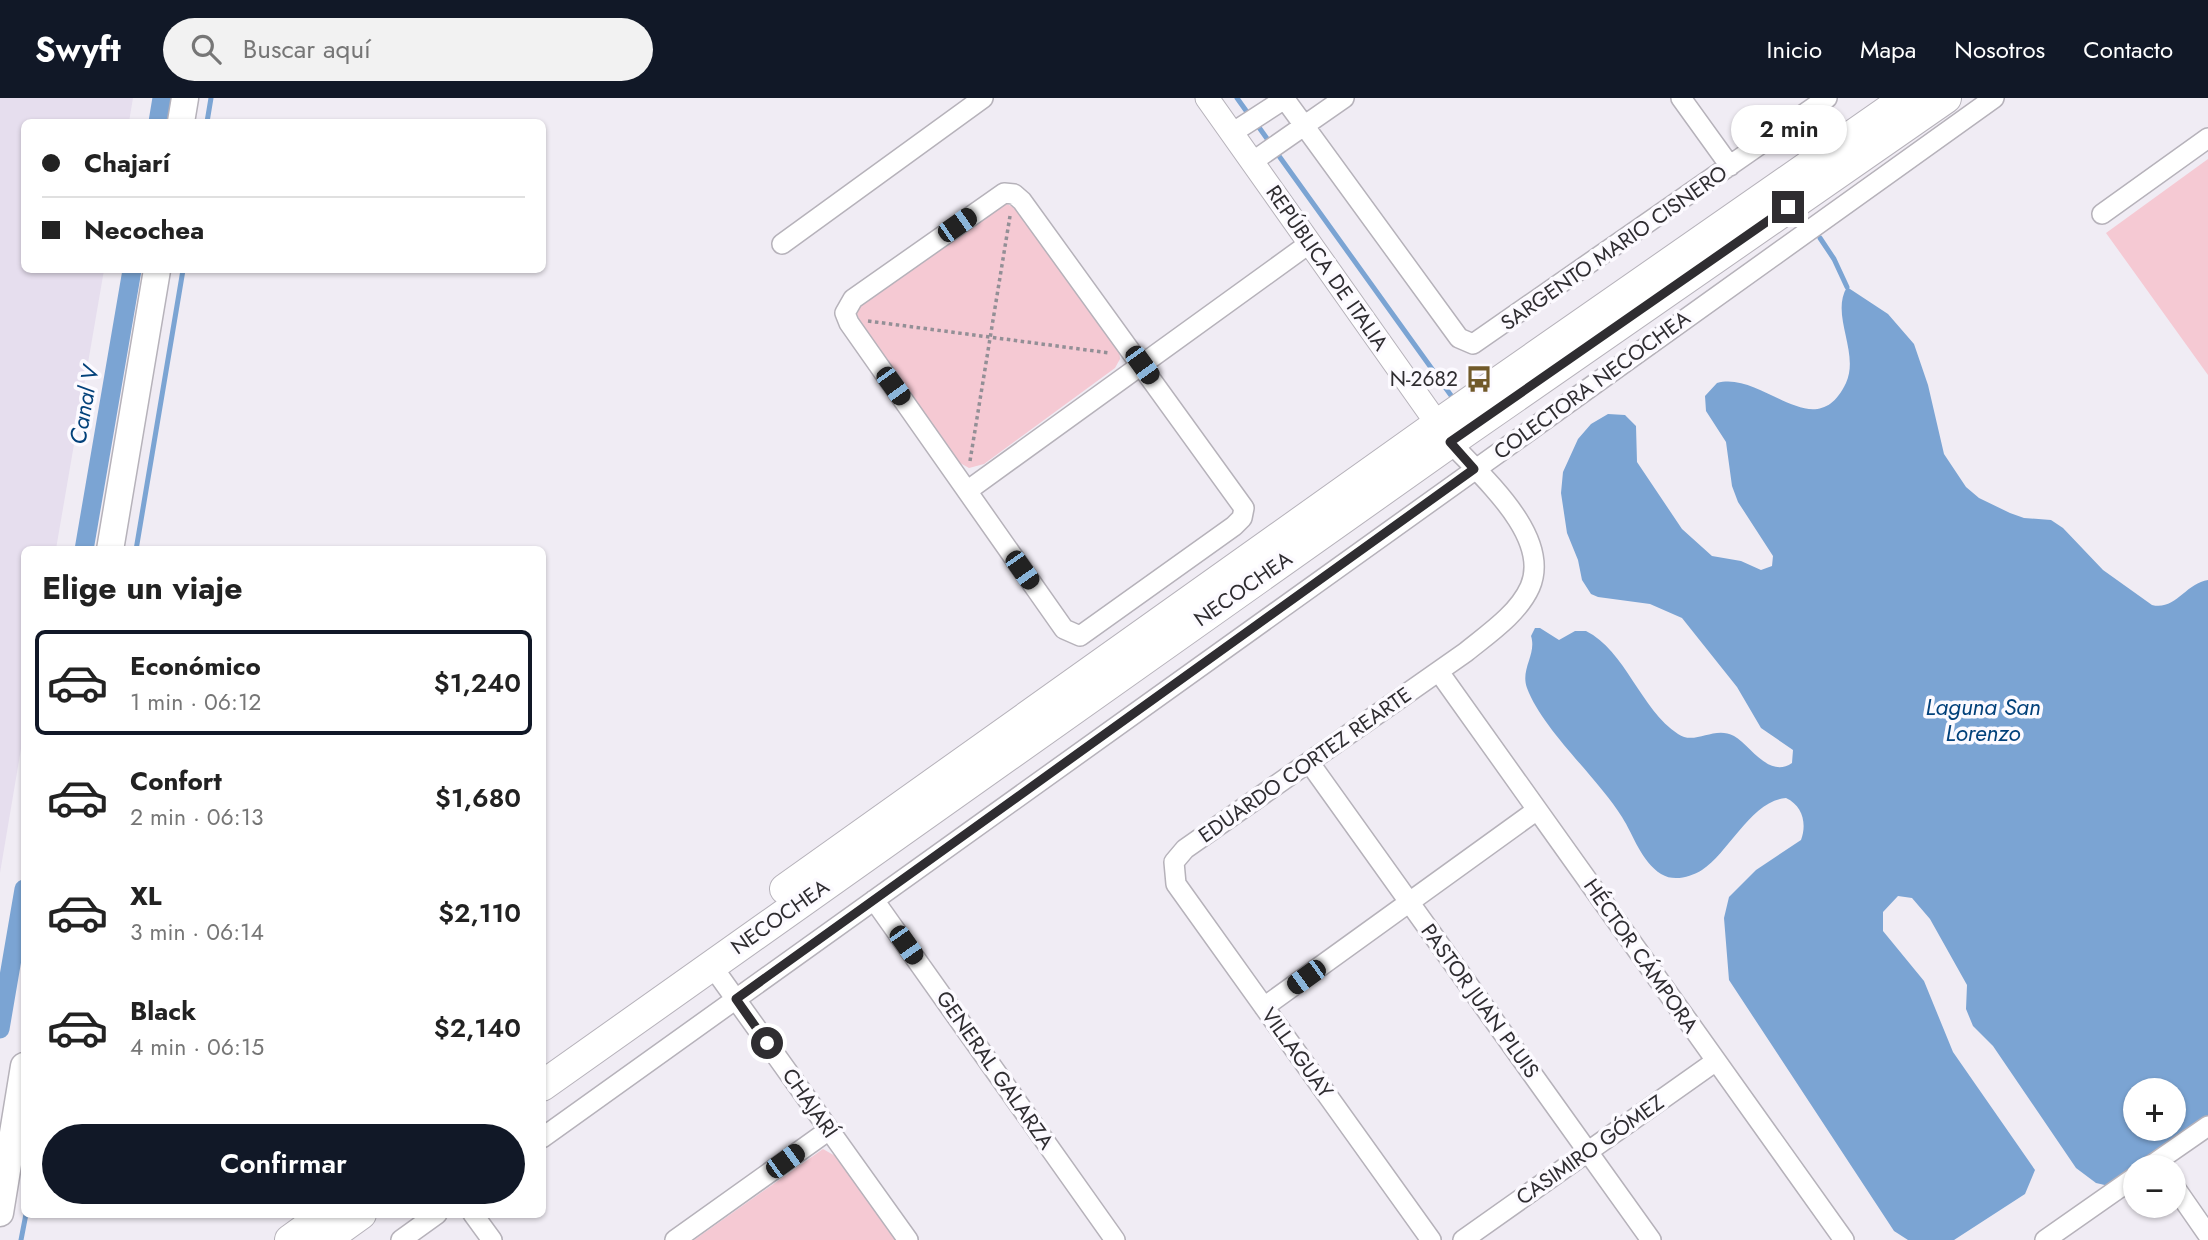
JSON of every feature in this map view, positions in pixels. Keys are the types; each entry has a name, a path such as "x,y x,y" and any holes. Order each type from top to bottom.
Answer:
{"main road":[{"path":"182,119 185,98"},
{"name":"NECOCHEA","path":"546,1083 712,966 1906,98"},
{"name":"NECOCHEA","path":"546,1058 1444,433 1946,98"},
{"path":"111,546 156,273"},
{"path":"0,1213 21,1084"},
{"path":"290,1240 320,1218"},
{"path":"325,1240 355,1218"}],"street":[{"path":"782,244 983,98"},
{"name":"REPÚBLICA DE ITALIA","path":"1207,98 1444,433 1474,469"},
{"path":"1232,133 1285,98 1304,125"},
{"path":"1252,162 1344,98"},
{"path":"1681,98 1730,166"},
{"name":"SARGENTO MARIO CISNERO","path":"1304,125 1455,333 1467,344 1478,343 1827,98"},
{"name":"COLECTORA NECOCHEA","path":"546,1135 1994,98"},
{"path":"2102,214 2208,138"},
{"path":"1009,192 1022,201 1240,499 1244,513 1234,526 1089,632 1076,636 1064,629 967,491 849,323 846,307 853,299 998,195 1009,192"},
{"path":"967,491 1310,243"},
{"name":"EDUARDO CORTEZ REARTE","path":"1174,862 1185,849 1439,672 1489,634 1516,608 1533,575 1532,549 1528,536 1474,469"},
{"name":"HÉCTOR CÁMPORA","path":"1439,672 1844,1240"},
{"name":"PASTOR JUAN PLUIS","path":"1309,762 1651,1240"},
{"path":"1264,1007 1537,810"},
{"name":"VILLAGUAY","path":"1174,862 1176,884 1431,1240"},
{"name":"GENERAL GALARZA","path":"874,900 1115,1240"},
{"name":"CHAJARÍ","path":"712,966 908,1240"},
{"name":"CASIMIRO GÓMEZ","path":"1463,1240 1716,1061"},
{"path":"2170,1155 2208,1126"},
{"path":"675,1240 829,1130"},
{"path":"2045,1240 2123,1185"},
{"path":"2186,1203 2208,1235"},
{"path":"401,1240 431,1218"},
{"path":"476,1218 492,1240"}],"path":[{"path":"1002,212 1017,215"},
{"path":"976,462 967,460 1010,214"},
{"path":"866,320 868,313"},
{"path":"866,320 1110,353"},
{"path":"866,320 874,331"},
{"path":"1109,342 1110,363"}],"shaded area":[{"path":"0,98 133,98 130,119 21,119 21,273 103,273 57,546 21,546 21,749 0,873"},
{"path":"2208,159 2208,375 2106,233"},
{"path":"1007,204 1017,209 1119,348 1120,359 1115,368 984,464 969,468 960,463 861,324 857,314 860,304"},
{"path":"823,1149 837,1157 895,1240 694,1240"}],"water":[{"name":"Laguna San Lorenzo","path":"1847,287 1888,314 1914,344 1928,385 1944,454 1966,487 1979,498 2024,518 2051,520 2063,528 2103,570 2152,605 2160,606 2174,601 2193,586 2208,580 2208,1126 2186,1139 2186,1078 2123,1078 2123,1141 2183,1141 2160,1155 2123,1155 2123,1178 2109,1186 2096,1183 2076,1168 1993,1046 1973,1026 1966,1009 1967,985 1930,919 1912,898 1898,896 1883,912 1883,931 1924,981 1953,1052 2035,1170 2025,1194 1954,1240 1908,1240 1894,1231 1729,980 1724,918 1729,897 1756,870 1801,840 1804,828 1800,811 1786,798 1774,801 1752,817 1702,870 1682,878 1661,874 1638,848 1611,802 1545,720 1534,704 1525,681 1532,649 1531,636 1535,628 1540,628 1559,640 1575,631 1586,631 1612,652 1654,710 1678,734 1691,738 1727,733 1740,740 1768,764 1784,767 1792,763 1793,750 1761,728 1737,687 1682,618 1650,604 1591,594 1582,580 1578,560 1567,533 1561,493 1563,472 1578,439 1591,424 1608,414 1625,415 1636,426 1637,462 1682,529 1712,556 1741,561 1761,570 1772,566 1773,556 1738,502 1732,486 1726,442 1706,411 1705,396 1717,383 1734,382 1804,408 1819,409 1833,401 1846,383 1849,371 1850,359 1842,309"}],"waterway":[{"name":"Canal V","path":"158,119 162,98"},
{"path":"208,119 211,98"},
{"path":"1237,98 1247,112"},
{"path":"1258,126 1268,140"},
{"path":"1279,156 1455,401"},
{"path":"1820,238 1834,259 1847,287"},
{"name":"Canal V","path":"85,546 131,273"},
{"path":"137,546 182,273"},
{"name":"Canal V","path":"0,1029 21,906"},
{"path":"21,1240 25,1218"}],"place":[{"name":"N-2682","path":"1479,379"}],"route":[{"path":"767,1043 736,999 1474,469 1450,442 1788,207"}]}
